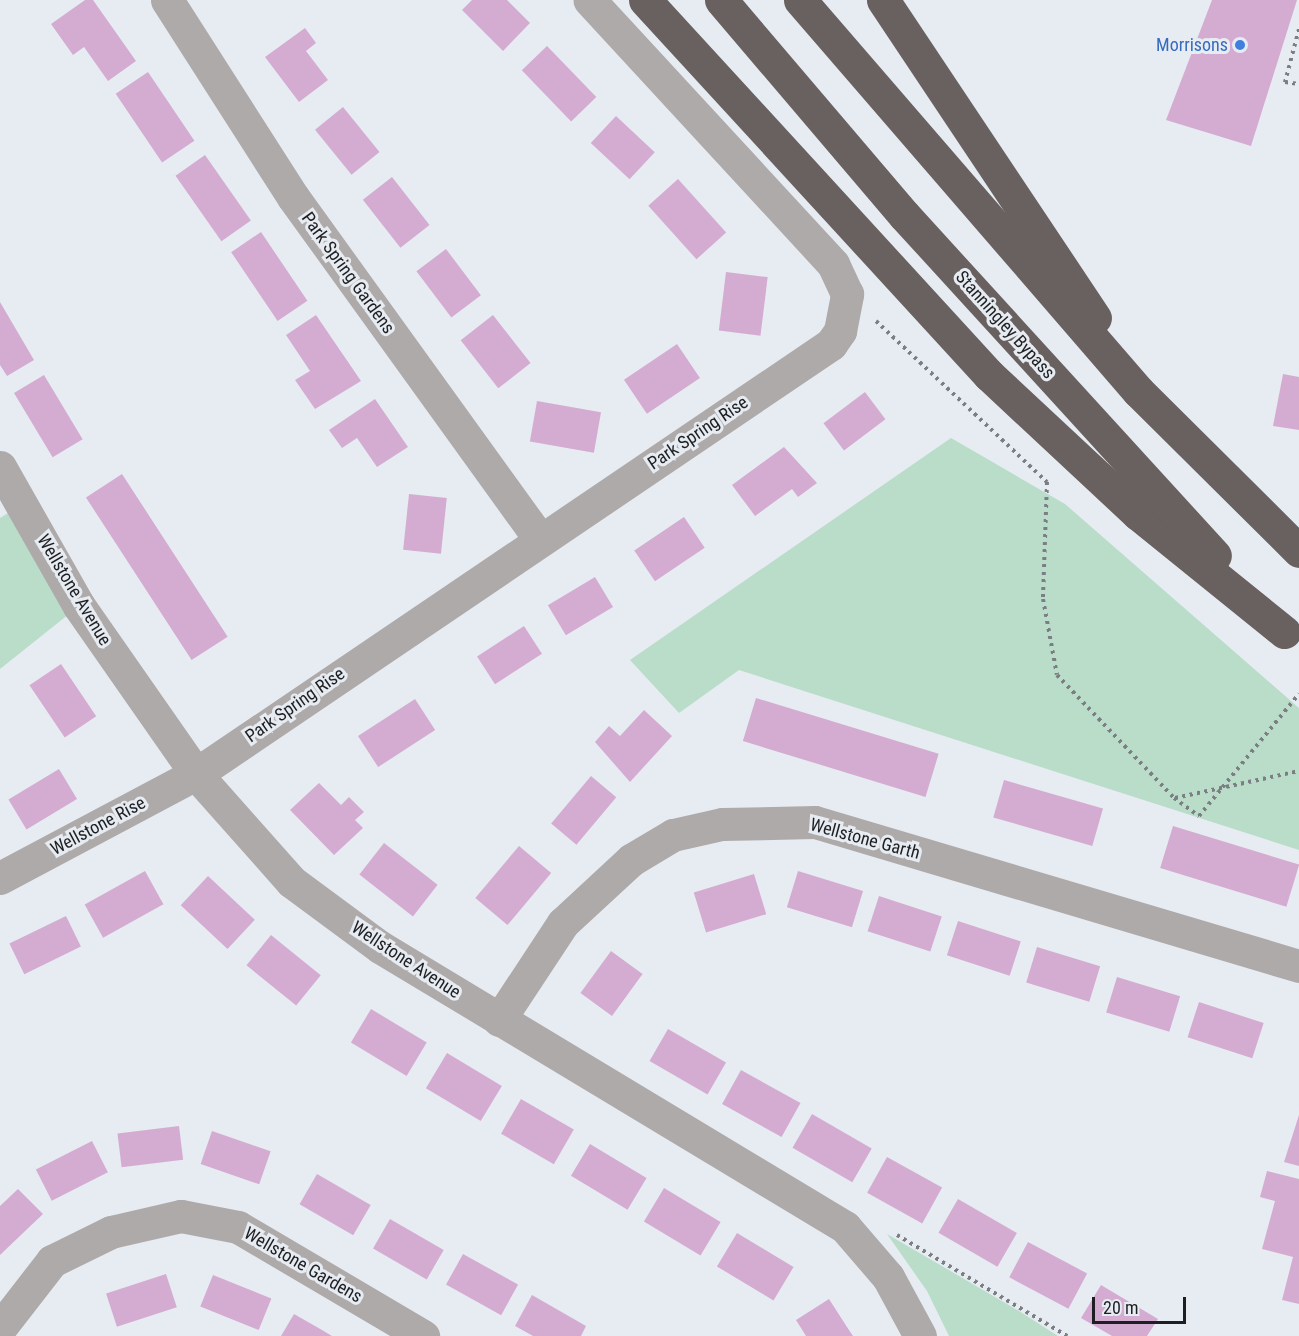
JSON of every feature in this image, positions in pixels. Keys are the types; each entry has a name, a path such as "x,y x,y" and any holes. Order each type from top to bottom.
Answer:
{"highway":[{"path":"645,0 989,375 1138,514 1292,637"},
{"name":"Stanningley Bypass","path":"721,0 904,214 1292,637"},
{"path":"800,0 1138,391 1299,551"},
{"path":"883,0 1064,265 1138,391"}],"street":[{"name":"Park Spring Gardens","path":"167,0 293,197 540,539"},
{"path":"589,0 833,264 847,294"},
{"name":"Park Spring Rise","path":"196,774 831,344 847,310 847,294"},
{"name":"Wellstone Avenue","path":"0,467 79,606 196,774 292,882 380,947 845,1227 888,1277 920,1336"},
{"name":"Wellstone Rise","path":"0,878 196,774"},
{"name":"Wellstone Garth","path":"499,1020 563,923 631,860 673,835 722,824 815,822 1299,966"},
{"name":"Wellstone Gardens","path":"0,1328 52,1261 111,1232 181,1216 238,1227 423,1336"}],"path":[{"path":"1299,29 1285,82 1299,84"},
{"path":"847,294 1047,482 1043,600 1058,675 1174,798 1199,816 1299,694"},
{"path":"1174,798 1299,771"},
{"path":"845,1227 888,1230 1067,1336"}],"green space":[{"path":"951,438 1065,504 1299,708 1299,850 739,670 679,713 630,660"},
{"path":"24,503 79,606 0,669 0,518"},
{"path":"887,1234 1058,1336 949,1336 927,1291"}],"building":[{"path":"85,0 93,0 136,61 108,81 84,47 73,55 51,24"},
{"path":"472,0 507,0 530,23 503,51 462,10"},
{"name":"Morrisons","path":"1212,0 1297,0 1251,146 1166,120"},
{"path":"305,28 316,43 306,51 328,80 299,102 265,57"},
{"path":"547,46 596,97 571,121 522,70"},
{"path":"148,72 194,141 162,163 116,94"},
{"path":"343,107 380,152 352,175 315,130"},
{"path":"616,116 655,152 630,179 591,143"},
{"path":"205,155 251,221 221,241 176,176"},
{"path":"392,177 430,225 400,248 363,200"},
{"path":"678,179 726,233 696,259 648,206"},
{"path":"261,232 307,301 278,321 231,252"},
{"path":"446,249 481,295 451,318 416,271"},
{"path":"726,272 768,277 760,336 719,331"},
{"path":"0,302 34,360 7,376 0,365"},
{"path":"316,315 361,381 315,409 295,380 310,371 286,335"},
{"path":"493,315 531,363 498,388 461,340"},
{"path":"677,344 700,378 647,414 624,380"},
{"path":"1283,374 1299,377 1299,430 1273,426"},
{"path":"44,375 83,439 53,457 14,393"},
{"path":"865,392 885,419 844,450 823,423"},
{"path":"375,399 408,447 377,467 357,438 342,448 329,430"},
{"path":"537,401 601,412 594,453 530,441"},
{"path":"784,447 817,483 798,497 792,489 755,516 732,485"},
{"path":"122,474 228,637 192,660 86,497"},
{"path":"409,494 447,498 441,554 403,550"},
{"path":"684,517 705,548 655,581 634,551"},
{"path":"595,577 613,607 566,635 548,605"},
{"path":"524,626 542,654 495,684 477,656"},
{"path":"61,664 96,716 65,737 29,685"},
{"path":"756,698 939,754 925,797 743,741"},
{"path":"415,699 435,730 378,767 358,736"},
{"path":"644,710 672,736 630,782 595,742 609,726 620,736"},
{"path":"59,769 77,799 26,829 8,799"},
{"path":"591,776 616,797 576,845 551,823"},
{"path":"1004,780 1103,808 1092,846 993,817"},
{"path":"319,783 341,805 349,797 364,812 355,820 363,828 334,855 290,810"},
{"path":"1173,826 1299,865 1286,907 1160,868"},
{"path":"384,843 438,885 413,916 359,875"},
{"path":"519,846 551,873 507,925 475,898"},
{"path":"145,871 163,904 103,938 85,904"},
{"path":"798,871 863,891 852,927 787,907"},
{"path":"754,874 766,914 706,933 694,892"},
{"path":"208,876 255,920 228,949 181,905"},
{"path":"879,896 942,916 930,952 868,931"},
{"path":"66,916 81,947 24,974 9,944"},
{"path":"958,921 1021,941 1010,976 947,955"},
{"path":"271,935 321,975 296,1006 246,965"},
{"path":"1037,947 1100,966 1089,1002 1026,982"},
{"path":"611,951 643,974 612,1016 580,993"},
{"path":"1117,977 1180,996 1169,1032 1106,1012"},
{"path":"1199,1002 1264,1023 1252,1058 1188,1037"},
{"path":"371,1009 427,1042 407,1076 351,1042"},
{"path":"668,1029 726,1062 708,1095 650,1061"},
{"path":"447,1053 502,1086 481,1121 426,1088"},
{"path":"741,1070 800,1103 782,1137 722,1104"},
{"path":"521,1099 574,1130 554,1164 501,1134"},
{"path":"812,1114 872,1148 852,1182 792,1148"},
{"path":"1299,1115 1299,1166 1284,1162"},
{"path":"179,1126 183,1160 122,1167 117,1134"},
{"path":"212,1131 271,1151 259,1184 201,1164"},
{"path":"92,1141 108,1172 52,1201 36,1170"},
{"path":"590,1144 647,1178 628,1210 571,1176"},
{"path":"887,1157 942,1188 922,1223 867,1193"},
{"path":"1267,1171 1299,1179 1299,1304 1282,1300 1293,1257 1262,1249 1275,1201 1260,1197"},
{"path":"317,1174 371,1205 353,1235 300,1204"},
{"path":"664,1188 721,1222 700,1255 644,1221"},
{"path":"18,1189 43,1214 0,1255 0,1206"},
{"path":"958,1199 1017,1233 997,1267 938,1233"},
{"path":"390,1219 444,1250 427,1279 373,1248"},
{"path":"737,1233 794,1267 773,1300 717,1266"},
{"path":"1028,1242 1087,1273 1068,1309 1009,1277"},
{"path":"463,1254 518,1285 501,1315 446,1285"},
{"path":"166,1274 177,1307 117,1327 106,1293"},
{"path":"213,1275 271,1299 259,1330 200,1307"},
{"path":"1101,1285 1158,1319 1147,1336 1112,1336 1081,1318"},
{"path":"532,1295 586,1326 581,1336 533,1336 515,1326"},
{"path":"829,1299 853,1336 806,1336 796,1320"},
{"path":"294,1314 322,1330 332,1336 281,1336"}],"place":[{"name":"Morrisons","path":"1240,45"}]}
